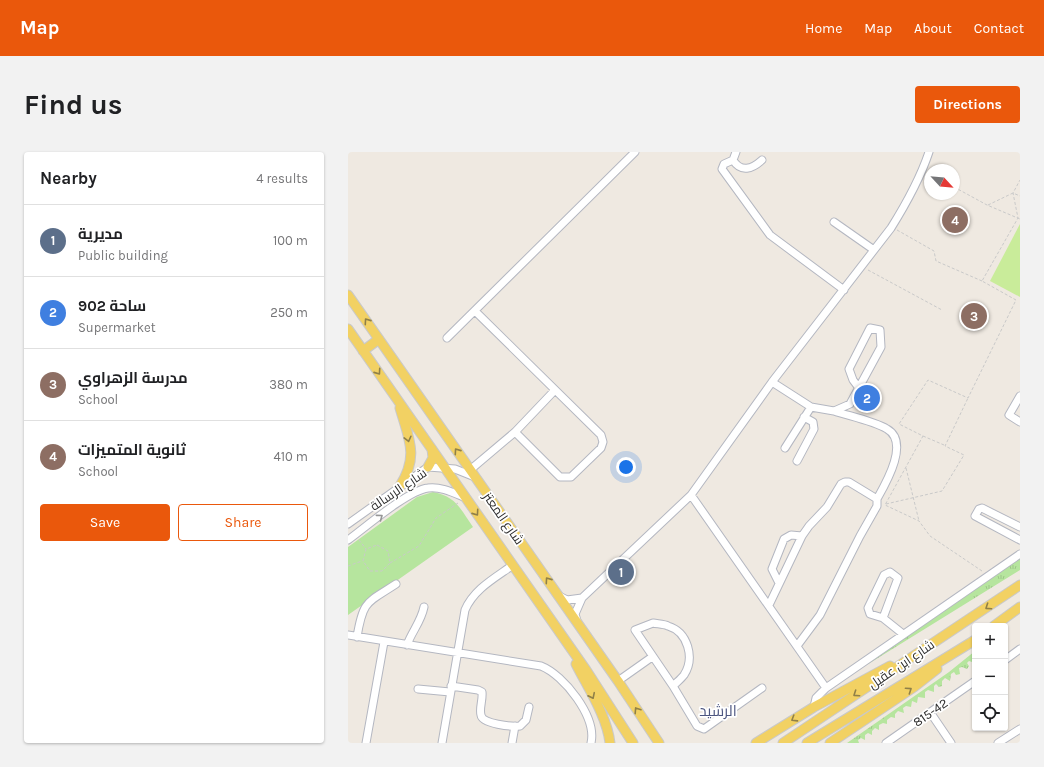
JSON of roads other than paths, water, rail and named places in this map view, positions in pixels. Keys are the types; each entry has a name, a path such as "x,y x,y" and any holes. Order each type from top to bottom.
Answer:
{"main road":[{"name":"شارع المعتز","path":"348,295 578,623 658,741"},
{"name":"شارع المعتز","path":"348,329 562,636 633,743"},
{"path":"363,350 379,339"},
{"path":"398,401 411,451 411,465 400,486"},
{"path":"428,467 433,458 432,449"},
{"name":"شارع ابن عقيل","path":"783,743 1020,585"},
{"path":"998,623 1020,608"},
{"path":"562,636 601,714 609,734 610,743"},
{"path":"830,743 914,687 972,642"},
{"name":"شارع ابن عقيل","path":"807,743 972,642"},
{"path":"756,743 814,707 927,647"}],"street":[{"path":"447,338 635,152"},
{"path":"736,152 733,160 724,164 722,169 770,235 844,290"},
{"path":"578,623 575,614 582,598 691,495 772,382 891,228 906,204 927,153"},
{"path":"733,160 736,165 743,168 753,168 762,160"},
{"path":"834,222 874,250"},
{"path":"475,310 602,435 603,442 601,448 571,477 560,477 515,432"},
{"path":"834,411 850,404 859,388 881,347 880,330 874,328 870,328 850,369 853,380 859,388"},
{"path":"772,382 811,406 834,411 888,429 894,437 898,447 891,472 878,499 877,506 820,615 797,646"},
{"path":"473,473 555,390"},
{"path":"1020,396 1009,415 1020,422"},
{"path":"785,448 811,406"},
{"path":"797,461 815,426 813,422 804,417"},
{"name":"شارع الرسالة","path":"348,524 428,467 455,469 473,473"},
{"path":"769,605 802,536 845,482 849,482 878,499"},
{"name":"شارع الرسالة","path":"348,540 409,496 428,488 445,490 466,498"},
{"path":"691,495 826,688"},
{"path":"982,508 1020,527 1017,538 975,516 975,513 982,508"},
{"path":"779,583 772,569 784,540 791,535 802,536"},
{"path":"814,707 816,698 826,688 1020,554"},
{"path":"442,743 465,610 469,600 476,592 512,565"},
{"path":"883,618 898,578 890,572 884,575 868,608 870,614 883,618 903,634"},
{"path":"357,636 361,613 367,603 396,584"},
{"path":"559,596 567,600 582,598"},
{"path":"407,646 410,635 420,622 424,607"},
{"path":"673,686 684,674 689,662 690,650 683,636 669,626 653,623 635,630 673,686 697,726 704,729 762,688"},
{"path":"348,635 407,646 541,666 558,676 586,711 592,730 591,743"},
{"path":"366,743 384,642"},
{"path":"1006,659 1020,649"},
{"path":"618,681 652,657"},
{"name":"815-42","path":"886,743 972,683"},
{"path":"418,689 478,690 482,692 483,698 480,714 482,718 490,722 515,726 524,724 529,707"},
{"path":"930,712 951,743"},
{"path":"512,743 515,726"},
{"path":"998,743 1020,729"}],"place":[{"name":"ثانوية المتميزات","path":"955,220"},
{"name":"مدرسة الزهراوي","path":"974,316"},
{"name":"ساحة 902","path":"867,398"},
{"name":"مديرية","path":"621,572"}],"district":[{"name":"الرشيد","path":"718,711"}]}
